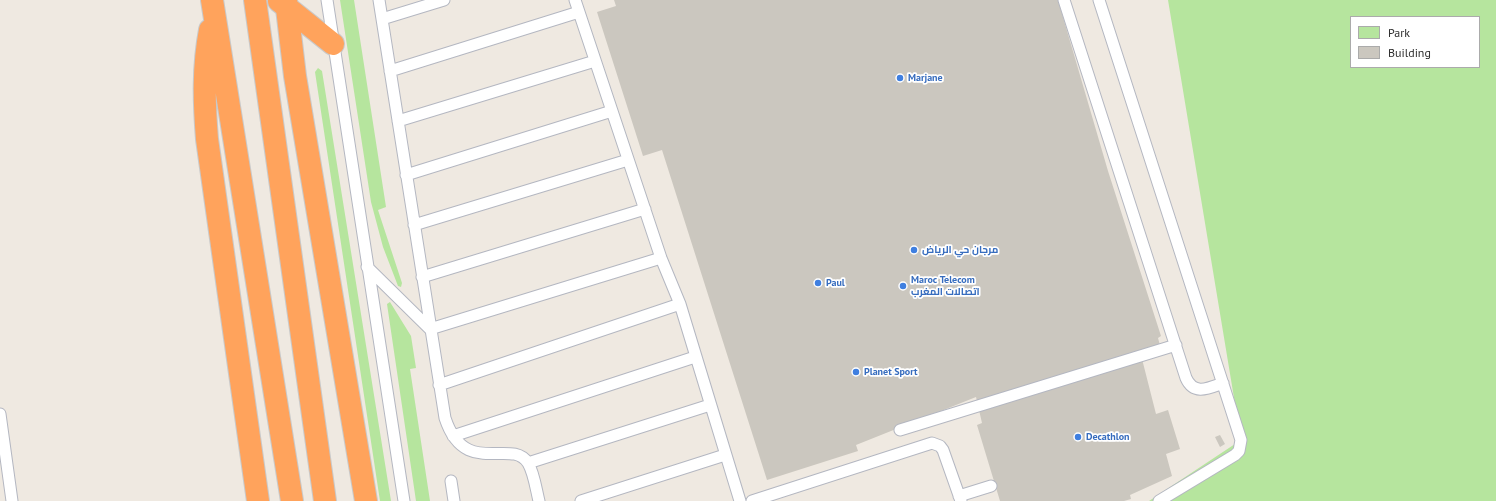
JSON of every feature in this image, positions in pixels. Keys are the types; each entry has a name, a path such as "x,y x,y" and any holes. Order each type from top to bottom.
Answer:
{"highway":[{"path":"255,0 325,501"},
{"path":"283,2 333,44"},
{"path":"283,2 294,76 366,501"},
{"path":"213,6 205,75 204,107 207,139 258,501"},
{"path":"213,6 292,501"}],"lane":[{"path":"327,0 404,501"},
{"path":"379,0 445,418 453,436 472,451 492,455 510,453 517,454 528,463 539,501"},
{"path":"382,20 444,0"},
{"path":"575,0 661,258 680,304 694,357 740,501"},
{"path":"1064,0 1186,378 1191,386 1204,390 1223,383"},
{"path":"1099,0 1241,440 1239,451 1235,456 1159,501"},
{"path":"390,70 578,12"},
{"path":"398,121 595,61"},
{"path":"406,175 612,111"},
{"path":"414,226 628,160"},
{"path":"422,277 645,209"},
{"path":"430,329 661,258"},
{"path":"367,267 430,329"},
{"path":"439,385 680,304"},
{"path":"900,430 1176,345"},
{"path":"453,436 694,357"},
{"path":"528,463 710,405"},
{"path":"0,414 12,501"},
{"path":"752,501 932,443 940,446 943,450 959,496 991,486"},
{"path":"581,501 725,455"},
{"path":"451,481 454,501"}],"green space":[{"path":"340,0 354,0 386,207 378,210 402,283 401,287 398,286 383,247 371,202"},
{"path":"1168,0 1496,0 1496,501 1149,501 1241,440"},
{"path":"318,68 322,71 391,501 380,501 315,72"},
{"path":"390,302 411,336 416,368 410,369 430,501 416,501 387,304"}],"building":[{"name":"مرجان حي الرياض","path":"614,0 1058,0 1108,171 1161,336 1158,338 1161,349 1141,355 1156,414 1168,410 1180,449 1166,454 1172,476 1130,495 1131,499 1124,501 1000,501 977,425 982,423 976,397 856,445 858,451 767,480 662,150 643,156 597,12 616,6"},
{"path":"1220,435 1225,444 1220,447 1215,437"}],"place":[{"name":"Marjane","path":"900,78"},
{"name":"مرجان حي الرياض","path":"914,250"},
{"name":"Paul","path":"818,283"},
{"name":"Maroc Telecom اتصالات المغرب","path":"903,286"},
{"name":"Planet Sport","path":"856,372"},
{"name":"Decathlon","path":"1078,437"}]}
